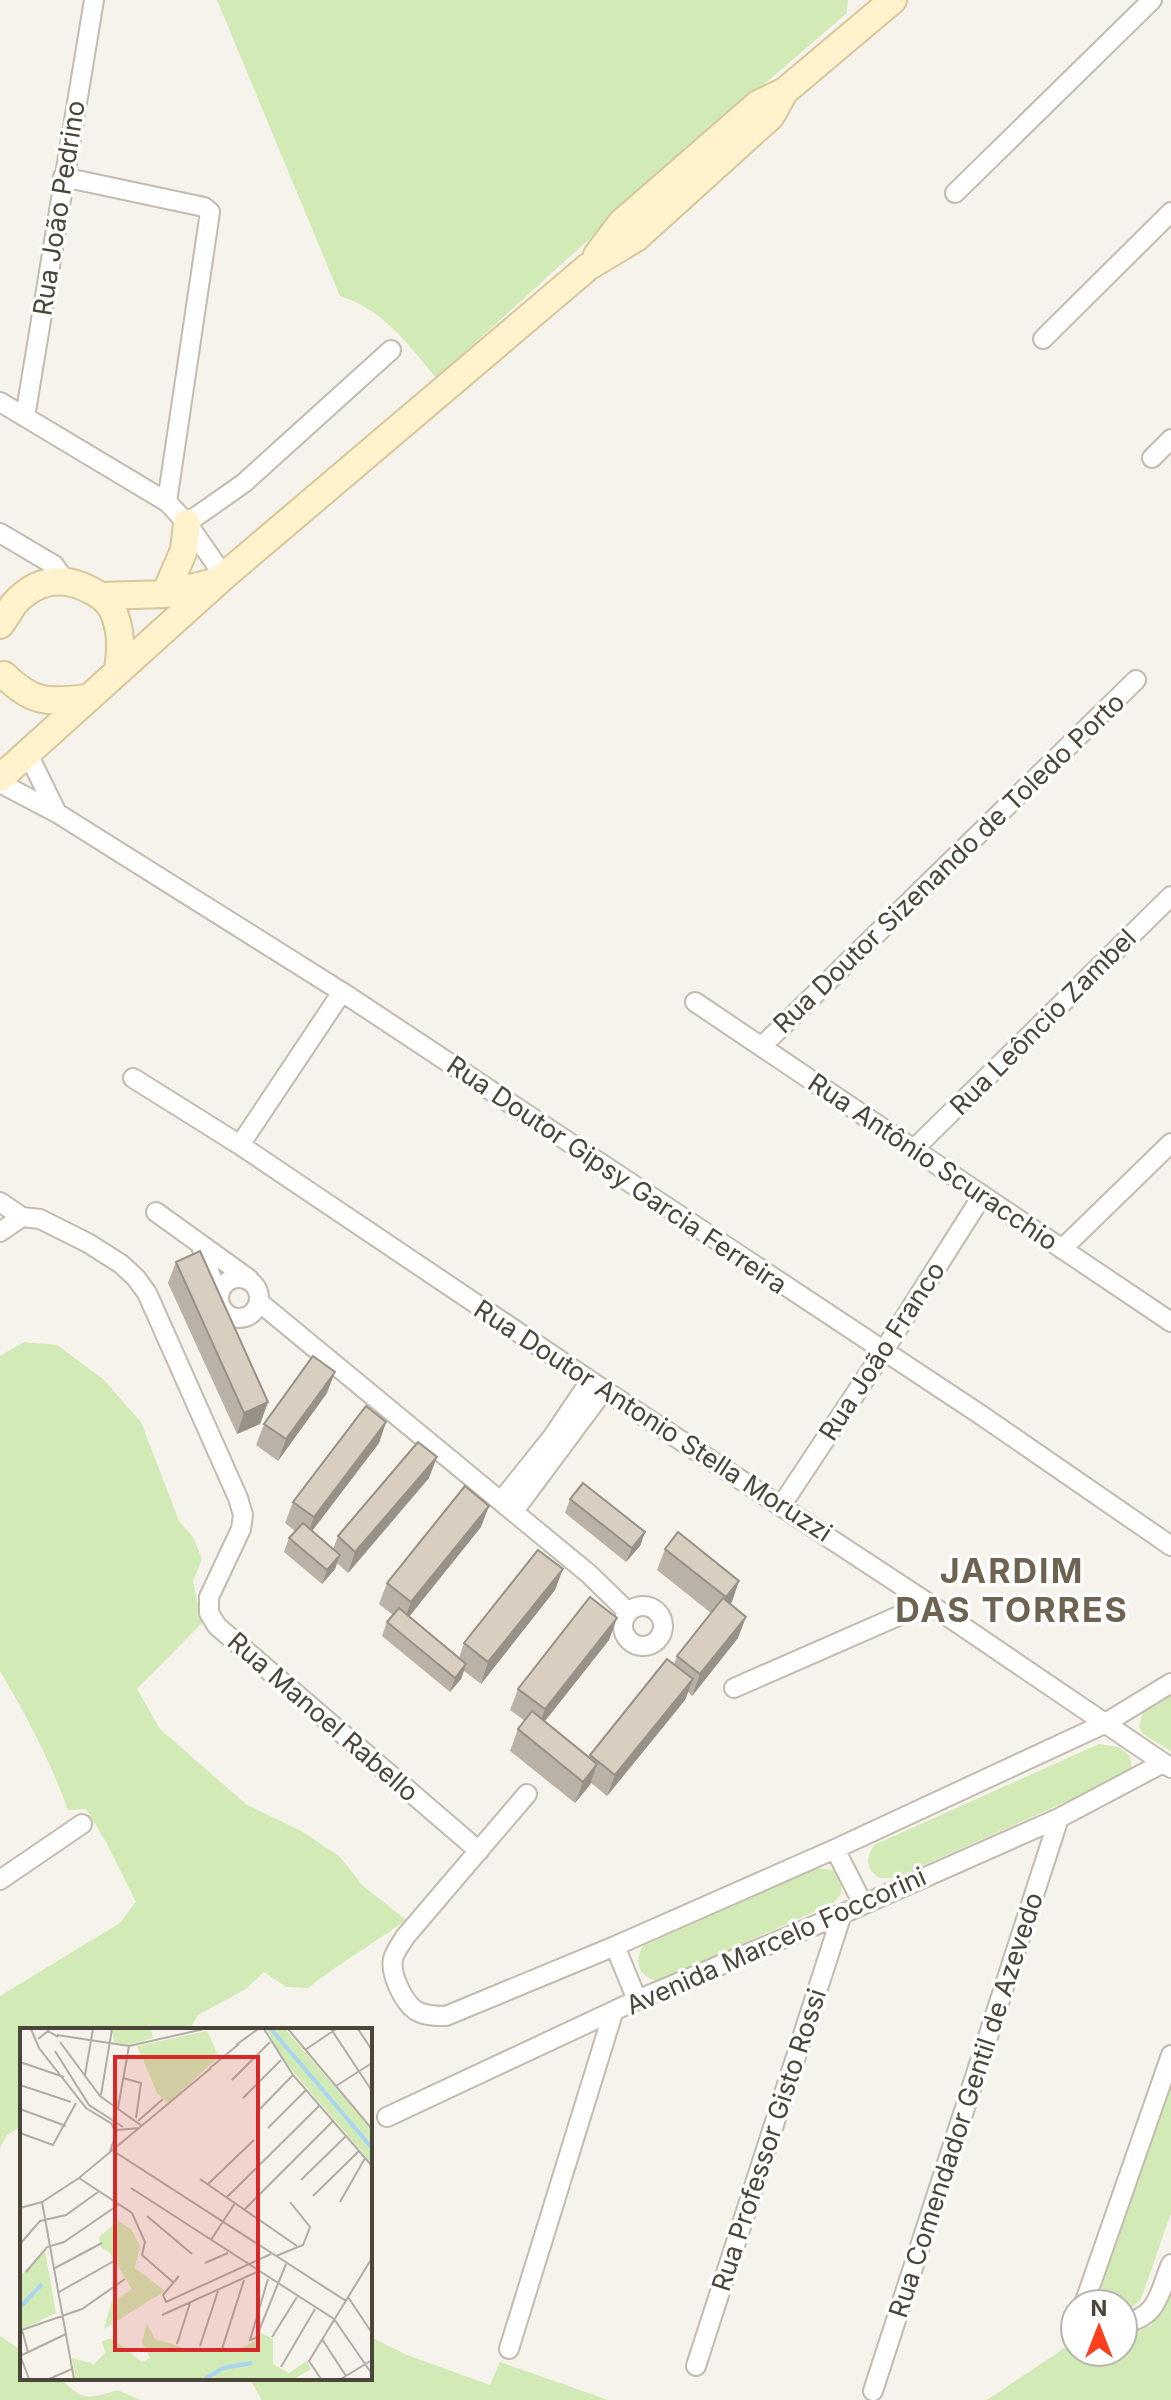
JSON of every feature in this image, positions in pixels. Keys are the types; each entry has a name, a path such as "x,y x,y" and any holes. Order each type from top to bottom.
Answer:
{"main road":[{"path":"0,780 86,698 222,579 588,267 636,238 690,191 771,116 785,91 893,0"},
{"path":"165,594 184,550 187,523"},
{"path":"0,625 15,603 34,589 64,579 84,586 102,596 111,606 121,642 118,670"},
{"path":"102,596 165,594 222,579"},
{"path":"1,676 21,691 49,703 86,698"}],"street":[{"name":"Rua João Pedrino","path":"25,417 94,0"},
{"path":"955,193 1152,0"},
{"path":"63,177 207,207 211,214 167,502"},
{"path":"1043,339 1171,212"},
{"path":"187,523 244,483 391,350"},
{"path":"0,402 167,502 187,523 222,579"},
{"path":"1152,458 1171,439"},
{"path":"0,533 54,565 64,579"},
{"name":"Rua Doutor Sizenando de Toledo Porto","path":"762,1046 1136,680"},
{"path":"28,754 57,813"},
{"name":"Rua Doutor Gipsy Garcia Ferreira","path":"0,780 342,992 981,1415 1171,1546"},
{"name":"Rua Leôncio Zambel","path":"914,1149 1171,896"},
{"path":"240,1145 342,992"},
{"name":"Rua Antônio Scuracchio","path":"695,1002 1171,1322"},
{"name":"Rua Doutor Antonio Stella Moruzzi","path":"133,1078 240,1145 928,1603 1167,1766"},
{"path":"1062,1249 1171,1143"},
{"name":"Rua João Franco","path":"781,1506 982,1196"},
{"path":"0,1202 22,1217 0,1232"},
{"path":"156,1212 257,1287 259,1302 250,1316 242,1318 226,1314 201,1246"},
{"name":"Rua Manoel Rabello","path":"22,1217 40,1219 68,1231 121,1264 147,1293 243,1515 241,1529 209,1597 209,1613 217,1626 479,1851"},
{"path":"219,1301 219,1293 228,1280 244,1278 251,1281"},
{"path":"259,1302 589,1574 628,1612"},
{"path":"507,1506 553,1436 597,1385"},
{"path":"734,1688 928,1603"},
{"path":"527,1794 405,1937 394,1954 392,1964 399,1988 415,2010 446,2016 615,1946 835,1849 1104,1724 1171,1683"},
{"name":"Avenida Marcelo Foccorini","path":"387,2117 637,2000 842,1914 1059,1818 1167,1766"},
{"name":"Rua Comendador Gentil de Azevedo","path":"873,2391 1059,1818"},
{"path":"0,1880 82,1824"},
{"path":"835,1849 863,1904"},
{"name":"Rua Professor Gisto Rossi","path":"696,2366 842,1914"},
{"path":"615,1946 637,2000"},
{"path":"509,2349 613,2013"},
{"path":"1090,2288 1171,2055"},
{"path":"1139,2319 1145,2318 1153,2308 1171,2264"}],"green space":[{"path":"217,0 848,0 847,13 692,146 436,378 382,319 356,302 340,296"},
{"path":"24,1342 57,1345 103,1379 141,1422 179,1521 193,1537 202,1559 193,1581 202,1623 137,1689 160,1729 247,1805 301,1831 340,1857 362,1885 406,1920 308,1988 286,1987 264,1972 246,1989 198,2015 190,2028 20,2028 20,2127 7,2135 0,2148 0,1996 120,1923 136,1902 86,1809 68,1810 37,1739 0,1671 0,1356"},
{"path":"1171,1696 1171,1751 1143,1734 1139,1727 1143,1712"},
{"path":"1099,1744 1119,1747 1130,1756 1132,1770 895,1878 879,1878 869,1867 869,1854 874,1845"},
{"path":"816,1868 833,1870 841,1881 841,1894 832,1904 658,1981 647,1977 640,1968 643,1946"},
{"path":"1171,2085 1171,2213 1141,2299 1139,2301 1139,2288 1102,2286"},
{"path":"1171,2281 1171,2400 987,2400 1059,2352 1059,2368 1139,2368 1139,2329 1151,2326"},
{"path":"0,2336 20,2350 20,2380 62,2380 74,2391 86,2396 117,2390 141,2400 0,2400"},
{"path":"372,2338 407,2355 490,2385 500,2362 608,2400 262,2400 250,2380 372,2380"}],"building":[{"path":"200,1251 268,1402 244,1413 176,1262"},
{"path":"313,1356 335,1372 286,1439 264,1424"},
{"path":"366,1406 386,1422 314,1517 293,1502"},
{"path":"418,1442 437,1457 355,1552 338,1536"},
{"path":"583,1483 645,1532 632,1548 570,1499"},
{"path":"465,1486 489,1506 411,1602 387,1583"},
{"path":"303,1523 340,1555 327,1570 289,1538"},
{"path":"678,1532 739,1581 726,1597 665,1549"},
{"path":"538,1550 563,1569 488,1662 464,1643"},
{"path":"590,1597 617,1618 545,1709 518,1689"},
{"path":"723,1598 746,1617 700,1674 677,1656"},
{"path":"399,1608 466,1664 455,1678 387,1622"},
{"path":"667,1659 693,1679 615,1775 590,1755"},
{"path":"532,1711 597,1764 583,1782 518,1729"}],"district":[{"name":"JARDIM DAS TORRES","path":"1012,1590"}]}
